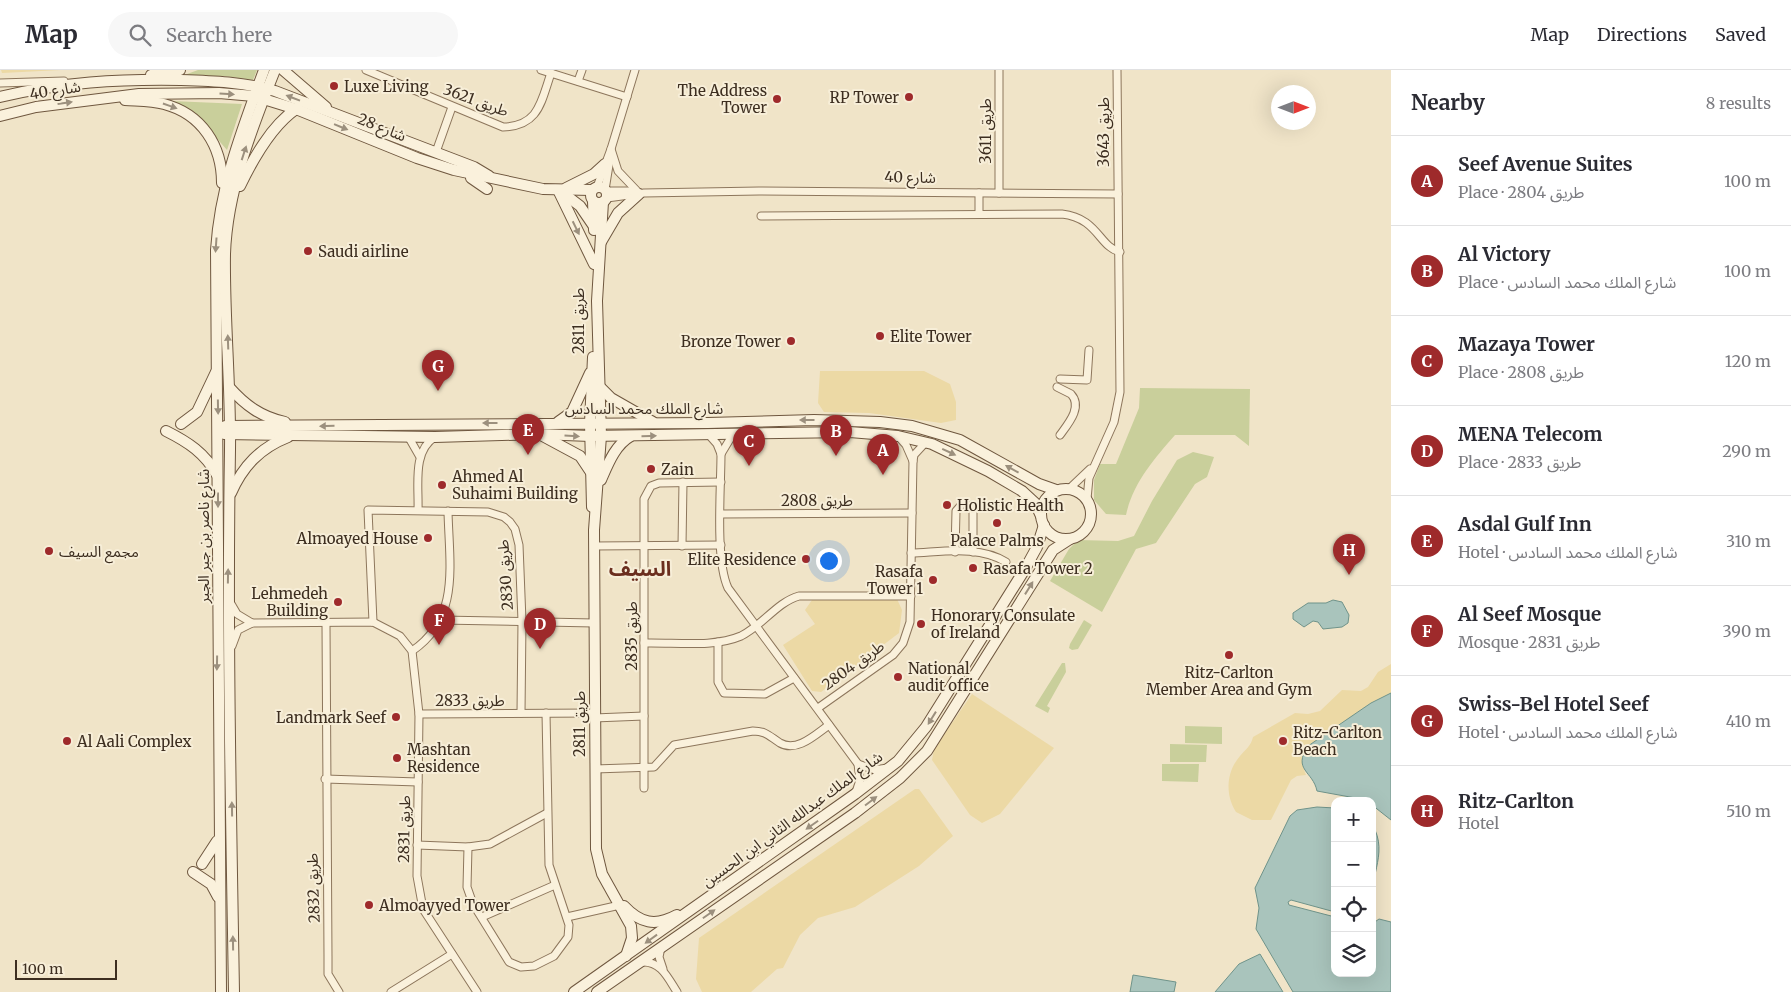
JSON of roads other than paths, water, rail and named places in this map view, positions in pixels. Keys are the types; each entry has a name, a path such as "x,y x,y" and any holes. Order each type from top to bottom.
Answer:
{"main road":[{"path":"123,79 180,70"},
{"path":"261,92 264,70"},
{"path":"261,92 275,70"},
{"path":"283,70 335,114"},
{"name":"شارع 40","path":"0,97 77,82 123,79 225,82 261,92"},
{"name":"شارع 40","path":"0,116 36,107 104,98 176,92 261,92"},
{"name":"شارع 28","path":"261,92 296,109 418,153"},
{"name":"شارع 28","path":"261,92 335,114 454,170 560,191 599,194"},
{"name":"شارع ناصر بن جبر الجبر","path":"221,992 218,430 215,267 222,197 230,165 261,92"},
{"name":"شارع ناصر بن جبر الجبر","path":"234,992 228,597 230,430 225,253 231,208 261,92"},
{"path":"104,98 162,104 174,107 197,121 213,139 220,160 222,197"},
{"path":"231,208 245,176 266,142 287,116 296,109"},
{"path":"418,153 436,152"},
{"name":"شارع 28","path":"436,152 479,169 490,177"},
{"path":"560,191 588,177 605,164"},
{"path":"454,170 480,182 487,189"},
{"path":"560,191 580,206 594,228"},
{"path":"560,191 594,264"},
{"path":"599,245 618,213 640,192"},
{"name":"طريق 2811","path":"594,530 598,493 593,365 594,228 599,194"},
{"name":"طريق 2811","path":"595,423 601,388 597,301 599,194"},
{"path":"556,423 565,419 572,412 593,365"},
{"path":"181,424 198,412 217,369"},
{"path":"229,388 257,413 298,430"},
{"path":"601,388 611,398 654,422"},
{"name":"شارع الملك محمد السادس","path":"218,430 298,430 556,423 814,420 880,422 912,426 960,440 1040,484 1056,490"},
{"path":"229,498 239,476 254,457 273,443 298,430"},
{"name":"شارع الملك محمد السادس","path":"298,430 435,437 539,434 631,436 850,432 898,436 926,442 988,471 1022,491 1035,503 1042,520"},
{"path":"166,431 202,454 218,477"},
{"path":"539,434 574,452 586,463 590,472"},
{"name":"طريق 2811","path":"595,436 590,472 594,530 594,715 597,861 602,874 631,926 632,938 626,956"},
{"path":"598,493 601,480 610,460 620,444 631,436"},
{"path":"1070,488 1078,491 1087,499 1091,508 1090,523 1081,534 1070,539 1057,537 1042,520 1045,500 1056,490 1070,488"},
{"name":"شارع الملك عبدالله الثاني ابن الحسين","path":"574,992 855,794 898,761 926,727 1025,569 1037,547 1042,520"},
{"name":"شارع الملك عبدالله الثاني ابن الحسين","path":"597,992 855,813 913,766 942,728 1053,550 1070,539"},
{"path":"202,864 212,851 219,835"},
{"path":"193,872 211,884 219,898"},
{"name":"طريق 2811","path":"618,901 639,920 648,923 671,918 702,902"}],"street":[{"name":"طريق 3621","path":"366,70 503,127 521,125 534,116 539,108 551,74"},
{"path":"541,70 627,97"},
{"path":"578,81 582,70"},
{"path":"599,194 635,70"},
{"name":"طريق 3611","path":"999,70 999,193"},
{"name":"طريق 3643","path":"1117,70 1118,194"},
{"path":"0,83 77,82"},
{"path":"436,152 452,107"},
{"path":"418,153 432,144 443,131"},
{"path":"599,194 605,164 611,149"},
{"path":"611,149 618,170 640,192"},
{"name":"شارع 40","path":"599,194 769,191 1118,194"},
{"path":"978,193 978,213"},
{"path":"1087,499 1089,478 1114,422 1120,392 1118,194"},
{"path":"761,216 978,213 1071,215 1093,226 1113,248 1120,252"},
{"path":"1060,379 1069,382 1087,380 1089,350"},
{"path":"1057,387 1071,394 1076,404 1072,418 1060,435"},
{"path":"721,454 733,434"},
{"path":"709,435 717,444 721,454 721,544 724,579 756,626 858,764 860,780 855,794"},
{"path":"408,436 418,451 420,458"},
{"path":"898,436 906,445 913,461"},
{"path":"418,510 420,458 424,446 435,437"},
{"path":"913,461 914,456 926,442"},
{"path":"1070,488 1084,476 1102,452"},
{"name":"طريق 2804","path":"818,708 893,654 903,642 909,628 913,461"},
{"path":"682,546 683,482"},
{"name":"طريق 2835","path":"644,788 644,499 651,486 659,483 721,482"},
{"path":"955,552 956,511 963,504 971,506 973,511 973,552"},
{"name":"طريق 2830","path":"373,622 368,510 418,510 496,514 504,517 515,529 519,545 522,621 594,623"},
{"path":"229,656 238,630 252,623 326,624 373,622 400,636 412,650 432,634 441,620 449,586 448,511"},
{"name":"طريق 2808","path":"721,514 912,513"},
{"path":"594,546 645,547 721,544"},
{"path":"911,553 973,552 990,554 1006,562"},
{"path":"644,643 718,642 742,635 788,601 799,596 911,596"},
{"path":"228,597 237,614 252,623"},
{"path":"441,620 522,621"},
{"name":"طريق 2833","path":"521,713 522,621"},
{"name":"طريق 2832","path":"326,624 325,779 328,974 339,992"},
{"path":"718,642 718,682 724,693 765,694 794,678"},
{"name":"طريق 2831","path":"412,650 415,663 419,714 417,876 423,909 477,992"},
{"path":"468,847 467,887 482,917 509,962 521,967 534,966 554,956 568,937 567,918 549,864 546,713"},
{"name":"طريق 2833","path":"419,714 546,713 644,716"},
{"path":"595,769 654,767 674,745 753,731 763,731 787,746 795,745 810,738 829,725"},
{"path":"858,764 875,770 882,770 898,761"},
{"path":"325,779 418,782"},
{"path":"417,845 468,847 490,844 547,813"},
{"path":"528,824 547,828"},
{"path":"482,917 555,885"},
{"path":"567,918 618,901"},
{"path":"662,947 659,957 665,974"},
{"path":"391,992 452,954"},
{"path":"642,962 654,962 677,992"}],"water":[{"path":"1333,600 1342,602 1349,615 1348,623 1342,627 1323,629 1318,622 1313,621 1304,627 1293,619 1293,613 1308,603 1326,603"},
{"path":"1391,693 1391,820 1376,808 1376,797 1350,797 1317,791 1315,784 1303,766 1302,760 1308,746 1371,703"},
{"path":"1317,807 1331,808 1331,911 1291,900 1288,902 1289,905 1331,916 1331,977 1376,977 1376,921 1379,919 1391,922 1391,992 1293,992 1256,929 1259,908 1255,888 1290,816 1297,810"},
{"path":"1376,834 1379,847 1376,870"},
{"path":"1260,954 1283,992 1215,992 1239,964"},
{"path":"1133,975 1176,982 1174,992 1130,992"}],"place":[{"name":"Luxe Living","path":"334,86"},
{"name":"RP Tower","path":"909,97"},
{"name":"The Address Tower","path":"777,99"},
{"name":"Saudi airline","path":"308,251"},
{"name":"Elite Tower","path":"880,336"},
{"name":"Bronze Tower","path":"791,341"},
{"name":"Swiss-Bel Hotel Seef","path":"438,391"},
{"name":"Asdal Gulf Inn","path":"528,455"},
{"name":"Al Victory","path":"836,456"},
{"name":"Mazaya Tower","path":"749,466"},
{"name":"Zain","path":"651,469"},
{"name":"Seef Avenue Suites","path":"883,475"},
{"name":"Ahmed Al Suhaimi Building","path":"442,485"},
{"name":"Holistic Health","path":"947,505"},
{"name":"Palace Palms","path":"997,523"},
{"name":"Almoayed House","path":"428,538"},
{"name":"مجمع السيف","path":"49,551"},
{"name":"Elite Residence","path":"806,559"},
{"name":"Rasafa Tower 2","path":"973,568"},
{"name":"Ritz-Carlton","path":"1349,575"},
{"name":"Rasafa Tower 1","path":"933,580"},
{"name":"Lehmedeh Building","path":"338,602"},
{"name":"Honorary Consulate of Ireland","path":"921,624"},
{"name":"Al Seef Mosque","path":"439,645"},
{"name":"MENA Telecom","path":"540,649"},
{"name":"Ritz-Carlton Member Area and Gym","path":"1229,655"},
{"name":"National audit office","path":"898,677"},
{"name":"Landmark Seef","path":"396,717"},
{"name":"Al Aali Complex","path":"67,741"},
{"name":"Ritz-Carlton Beach","path":"1283,741"},
{"name":"Mashtan Residence","path":"397,758"},
{"name":"Almoayyed Tower","path":"369,905"}],"district":[{"name":"السيف","path":"640,568"}]}
